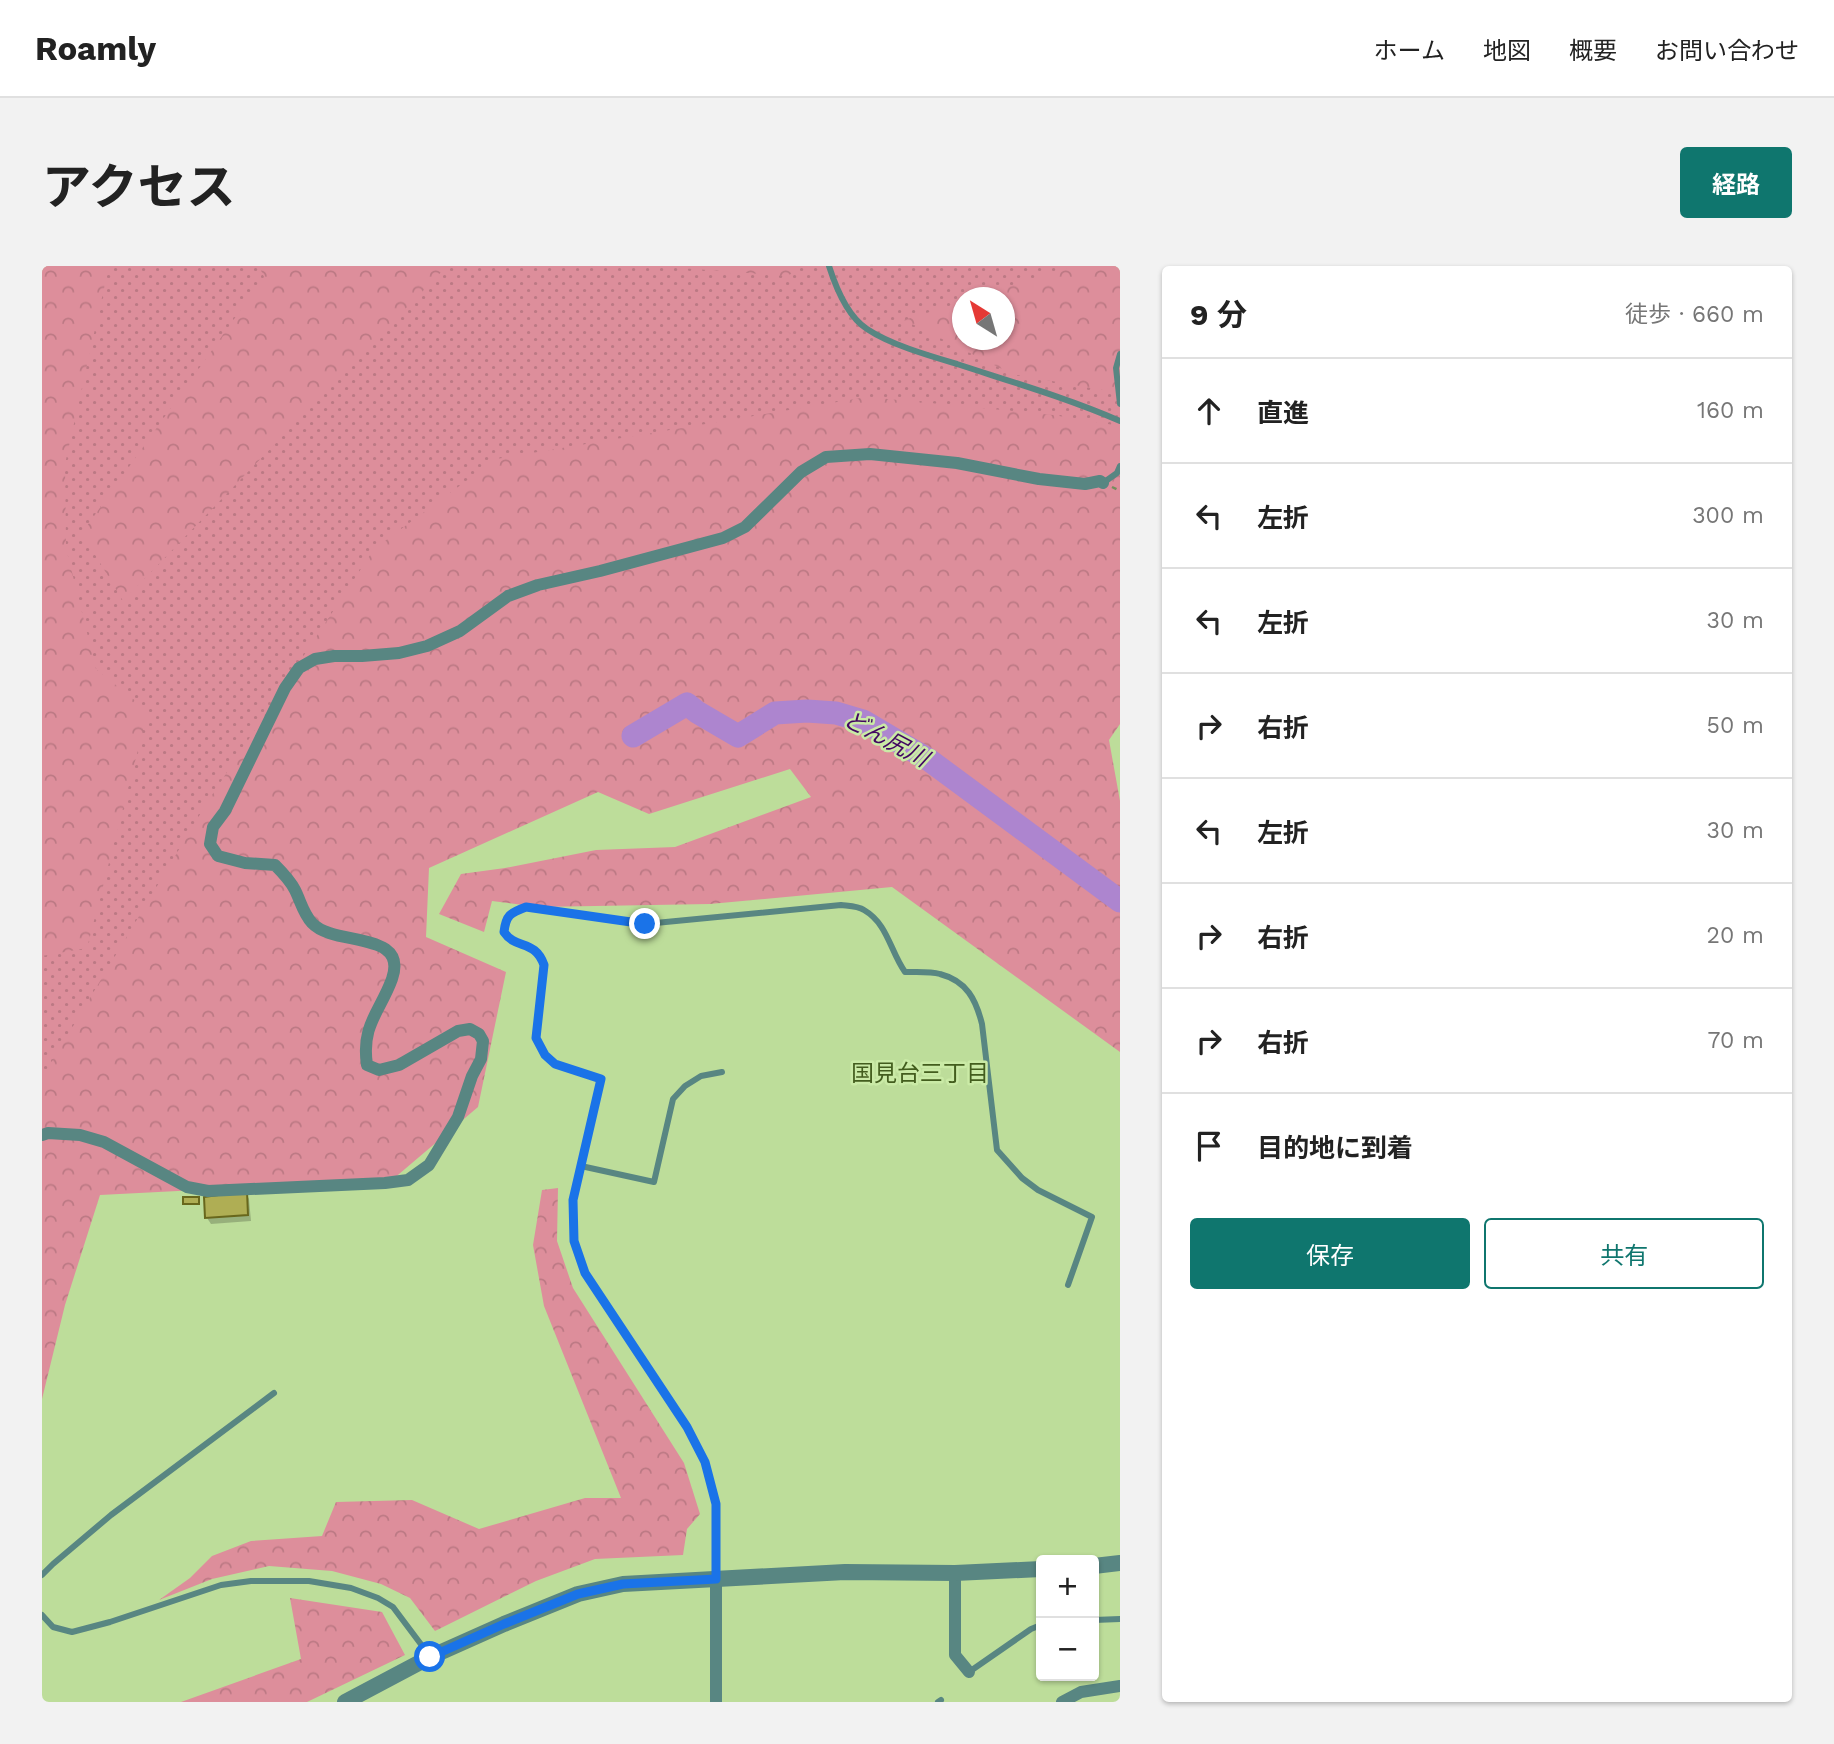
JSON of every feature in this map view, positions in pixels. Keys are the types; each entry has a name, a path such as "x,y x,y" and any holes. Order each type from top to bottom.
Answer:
{"street":[{"path":"42,1135 80,1135 104,1142 187,1187 208,1191 408,1180 429,1165 458,1117 481,1059 483,1041 479,1034 470,1029 458,1031 399,1065 379,1070 367,1065 365,1041 372,1017 392,979 395,965 393,955 386,948 332,934 314,926 302,909 286,876 275,865 245,863 218,856 210,844 213,827 225,811 285,688 299,668 315,659 399,653 427,646 460,631 508,596 538,585 723,538 745,527 801,472 826,457 870,454 957,463 1040,479 1085,484 1103,482"},
{"path":"1099,1565 1120,1563"},
{"path":"345,1702 430,1657 504,1624 578,1594 623,1584 845,1572 955,1573 1036,1569"},
{"path":"955,1573 955,1655 969,1672"},
{"path":"716,1579 716,1702"},
{"path":"1062,1702 1081,1692 1120,1686"}],"lane":[{"path":"829,266 845,303 856,320 867,329 914,349 1031,387 1120,421"},
{"path":"1120,354 1116,368 1120,404"},
{"path":"1103,482 1117,473 1120,466"},
{"path":"716,1579 716,1504 705,1462 687,1427 585,1273 574,1241 573,1200 601,1079 555,1064 545,1055 536,1038 544,965 540,955 531,947 509,939 504,932 506,919 514,911 526,907 645,924 841,905 862,908 877,920 888,935 897,961 905,972 939,973 968,990 977,1003 982,1024 997,1150 1022,1178 1093,1217 1068,1285"},
{"path":"581,1166 654,1182 673,1099 685,1086 701,1076 722,1072"},
{"path":"42,1575 111,1515 274,1392"},
{"path":"42,1615 53,1627 72,1632 221,1586 251,1581 309,1581 351,1588 393,1607 430,1657"},
{"path":"1099,1620 1120,1619"},
{"path":"969,1672 1036,1627"}],"green space":[{"path":"42,266 1120,266 1120,520 773,488 42,1205"},
{"path":"42,266 109,266 65,464 66,548 96,669 148,711 87,948 42,956"},
{"path":"259,266 447,266 123,601 82,533 264,277"},
{"path":"654,266 801,266 788,276"},
{"path":"1073,266 1120,266 1120,393 1012,374 964,350 1015,350 1015,287 1007,287"},
{"path":"952,305 952,344 904,320"},
{"path":"867,397 1053,415 1120,426 1120,724 1109,740 1120,801 1120,1052 892,887 710,904 538,907 492,901 484,932 439,914 461,874 596,850 675,847 811,797 790,769 649,814 598,792 429,868 426,937 506,972 478,1107 392,1180 100,1195 65,1305 42,1399 42,1078 208,801 374,549 496,459"},
{"path":"558,1188 557,1241 573,1288 684,1463 700,1514 687,1529 683,1555 595,1559 536,1581 435,1631 410,1598 381,1584 332,1571 269,1566 212,1579 159,1600 190,1578 212,1556 251,1541 322,1536 336,1502 412,1500 479,1529 585,1498 621,1498 544,1306 533,1245 542,1190"},
{"path":"290,1598 382,1612 405,1655 307,1702 181,1702 301,1659"}],"building":[{"path":"247,1191 248,1215 205,1218 204,1197"},
{"path":"183,1197 199,1197 199,1204 183,1204"}],"waterway":[{"name":"どん尻川","path":"633,736 687,704 738,736 775,713 836,713 863,721 929,760 1120,901"}],"district":[{"name":"国見台三丁目","path":"920,1073"}],"route":[{"path":"430,1657 578,1594 623,1584 716,1579 716,1504 705,1462 687,1427 585,1273 574,1241 573,1200 601,1079 555,1064 545,1055 536,1038 544,965 540,955 531,947 509,939 504,932 506,919 514,911 526,907 645,924"}]}
